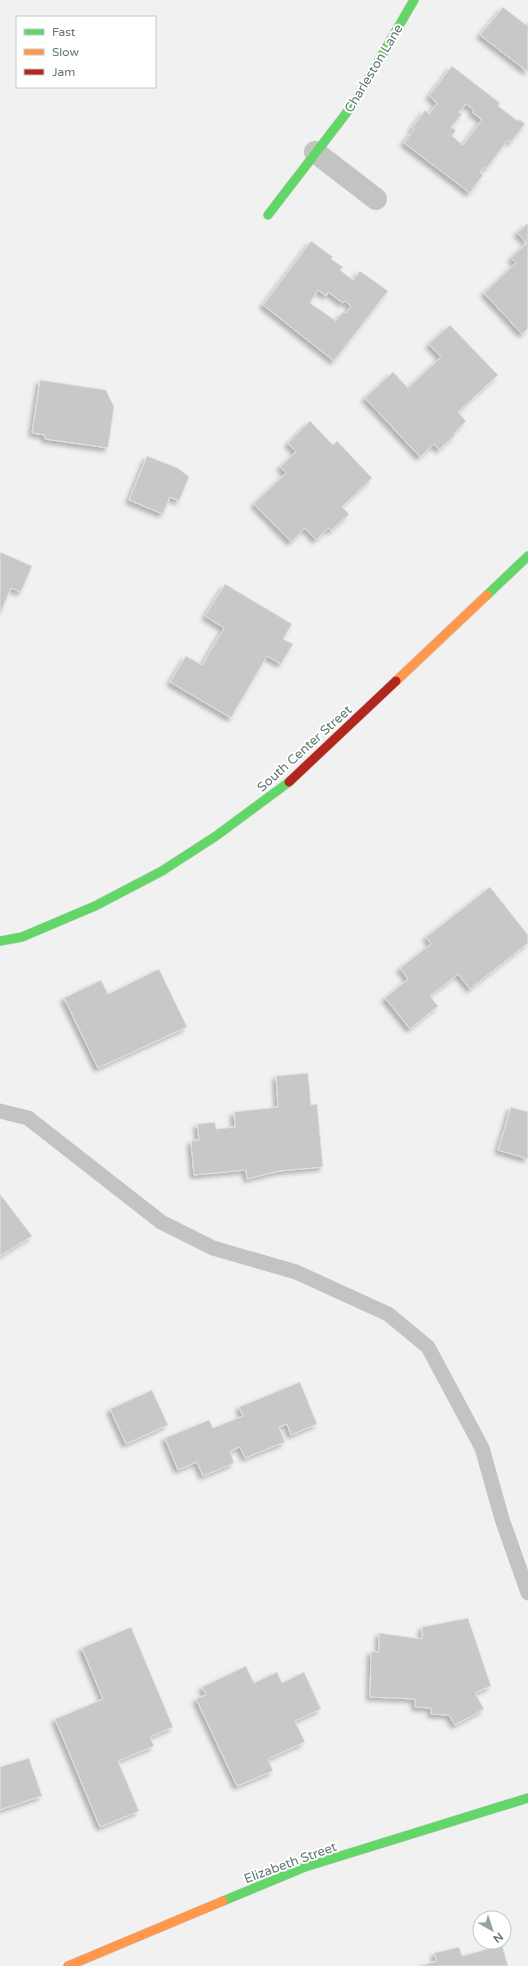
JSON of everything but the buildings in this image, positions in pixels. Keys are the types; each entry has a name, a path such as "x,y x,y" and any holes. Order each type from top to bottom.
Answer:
{"street":[{"name":"Charleston Lane","path":"268,215 354,103 414,0"},
{"path":"316,152 376,199"},
{"name":"South Center Street","path":"0,940 22,937 95,906 162,871 216,836 286,785 528,556"},
{"name":"Elizabeth Street","path":"68,1966 305,1867 528,1798"}],"lane":[{"path":"0,1111 28,1118 161,1222 213,1248 296,1272 388,1314 428,1347 482,1448 502,1519 528,1593"}],"traffic: fast":[{"path":"268,215 354,103 414,0"},
{"path":"487,595 528,556"},
{"path":"0,941 22,937 95,906 162,871 216,836 289,782"},
{"path":"223,1901 305,1867 528,1798"}],"traffic: slow":[{"path":"396,681 487,595"},
{"path":"68,1966 223,1901"}],"traffic: jam":[{"path":"289,782 396,681"}]}
